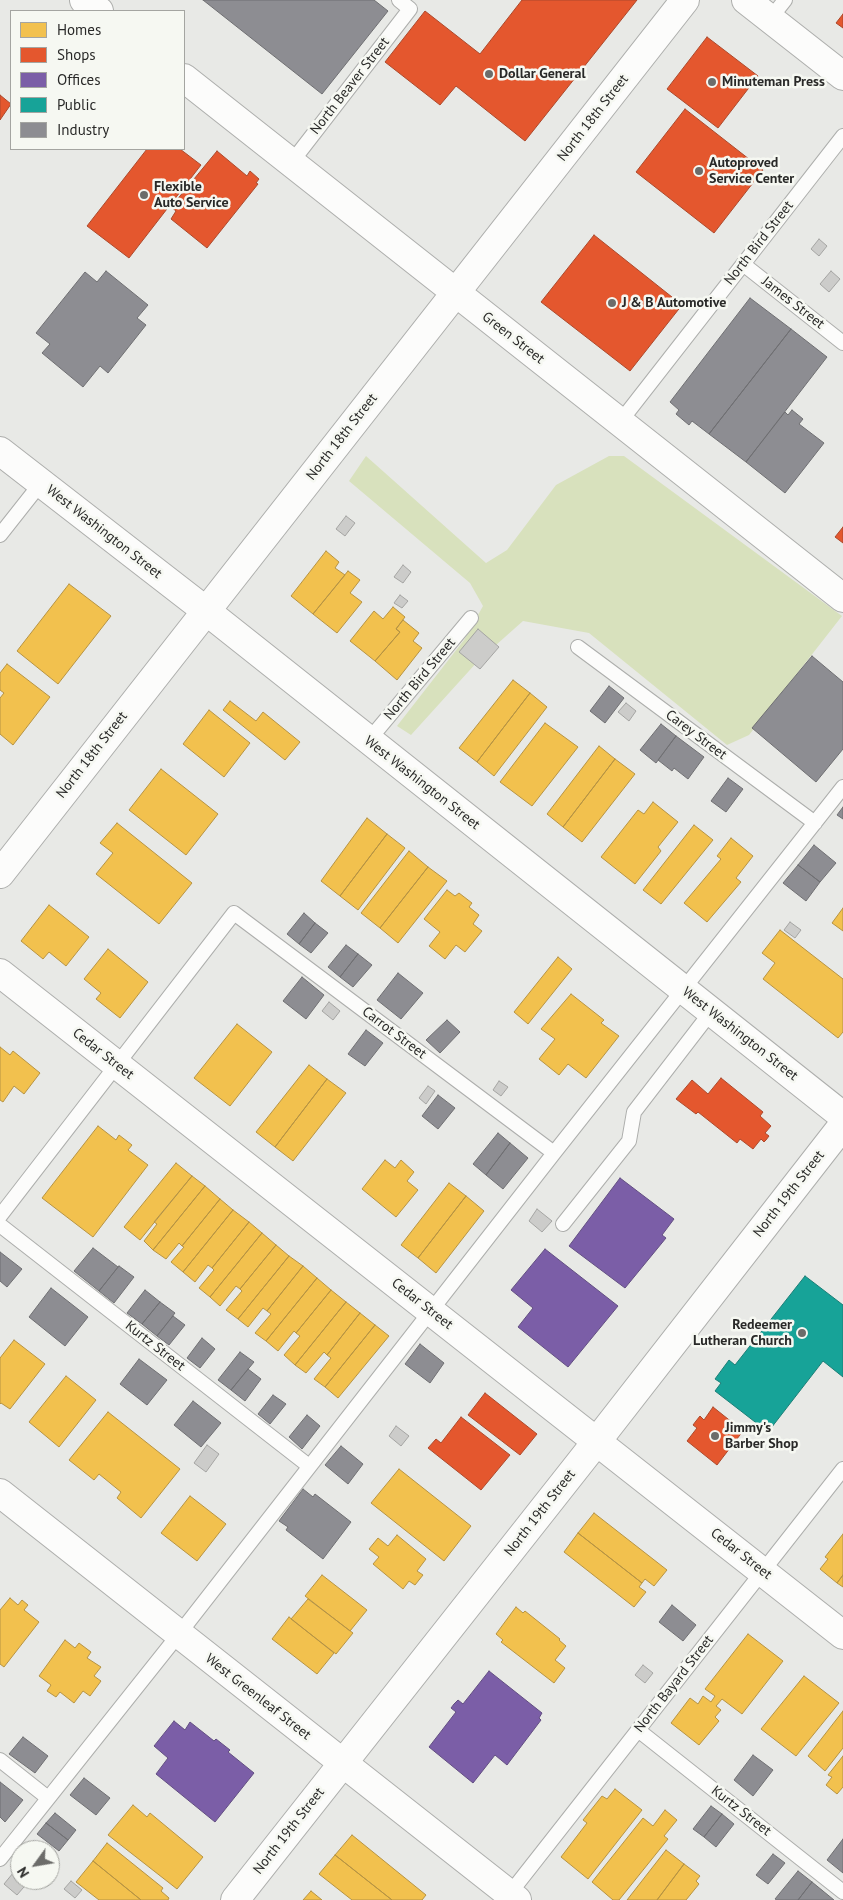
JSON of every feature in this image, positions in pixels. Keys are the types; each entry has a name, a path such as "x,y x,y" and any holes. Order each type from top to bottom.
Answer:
{"street":[{"path":"84,0 98,10"},
{"name":"North 18th Street","path":"0,874 205,610 457,293 685,0"},
{"path":"746,0 778,10 843,76"},
{"name":"Green Street","path":"185,79 843,598"},
{"name":"West Washington Street","path":"0,451 205,610 843,1116"},
{"name":"Cedar Street","path":"0,973 843,1635"},
{"name":"North 19th Street","path":"235,1900 597,1441 843,1125"},
{"name":"West Greenleaf Street","path":"0,1493 511,1898"}],"lane":[{"name":"North Beaver Street","path":"291,163 404,4"},
{"name":"North Bird Street","path":"620,422 843,136"},
{"name":"James Street","path":"743,264 843,342"},
{"path":"0,535 41,483"},
{"name":"North Bird Street","path":"368,741 472,618"},
{"name":"Carey Street","path":"578,646 815,822"},
{"path":"0,1859 843,788"},
{"name":"Carrot Street","path":"118,1066 234,913 554,1153"},
{"path":"563,1224 629,1141 634,1112 711,1012"},
{"path":"0,1216 118,1066"},
{"name":"Kurtz Street","path":"0,1225 309,1466"},
{"name":"North Bayard Street","path":"511,1898 638,1730 843,1469"},
{"name":"Kurtz Street","path":"638,1730 843,1892"},
{"path":"0,1760 48,1798"}],"green space":[{"path":"366,456 486,563 507,550 556,485 609,456 624,456 842,616 749,735 727,745 589,633 523,621 478,661 411,735 397,726 464,640 483,606 470,583 349,481"}],"building: Homes":[{"path":"326,551 339,562 335,568 345,575 313,614 291,596"},
{"path":"348,571 360,580 350,593 362,602 337,633 313,614"},
{"path":"69,584 111,616 58,684 17,651"},
{"path":"393,607 405,617 396,629 400,632 375,661 350,641 374,611 383,619"},
{"path":"403,620 419,633 413,641 422,648 397,680 375,661 400,632 396,629"},
{"path":"7,664 50,697 13,745 0,734 0,698 4,693 0,690 0,673"},
{"path":"513,680 530,693 477,762 459,748"},
{"path":"530,693 547,707 494,776 477,762"},
{"path":"230,701 256,721 263,712 300,742 285,760 223,710"},
{"path":"209,710 250,743 224,777 183,744"},
{"path":"545,723 578,747 532,806 500,782"},
{"path":"599,746 615,759 563,827 547,814"},
{"path":"615,759 635,774 582,842 563,827"},
{"path":"161,769 218,814 186,855 129,810"},
{"path":"653,802 678,822 658,847 661,851 635,884 601,857 638,810 644,814"},
{"path":"367,818 387,834 340,896 321,881"},
{"path":"117,823 192,883 159,924 96,874 113,853 100,843"},
{"path":"694,825 713,840 661,904 643,890"},
{"path":"387,834 405,848 358,910 340,896"},
{"path":"731,838 753,856 736,878 741,882 707,922 684,903 721,859 717,856"},
{"path":"409,851 428,867 380,928 361,913"},
{"path":"428,867 447,881 398,943 380,928"},
{"path":"447,890 455,896 459,893 472,903 469,907 479,915 473,924 482,931 465,952 456,945 445,959 429,946 440,932 424,919"},
{"path":"49,905 89,937 66,966 49,952 43,959 21,941"},
{"path":"843,908 843,931 832,923"},
{"path":"780,930 843,979 843,1032 838,1038 763,979 775,963 762,953"},
{"path":"108,949 148,982 120,1018 96,999 101,993 84,979"},
{"path":"558,957 572,969 528,1024 514,1012"},
{"path":"571,994 604,1020 601,1023 619,1036 586,1078 568,1064 559,1075 539,1059 555,1039 541,1029"},
{"path":"237,1024 272,1052 230,1106 194,1078"},
{"path":"0,1047 10,1055 13,1051 40,1073 24,1094 14,1086 3,1102 0,1100"},
{"path":"309,1065 327,1079 275,1147 256,1132"},
{"path":"327,1079 346,1093 293,1161 275,1147"},
{"path":"98,1126 116,1140 119,1135 132,1145 128,1150 148,1165 93,1237 42,1198"},
{"path":"385,1160 395,1168 401,1160 414,1172 407,1181 418,1190 396,1217 362,1189"},
{"path":"176,1163 192,1176 140,1240 124,1227"},
{"path":"192,1176 205,1186 153,1250 144,1241 157,1224 154,1222"},
{"path":"449,1183 466,1196 418,1258 401,1245"},
{"path":"205,1186 220,1199 182,1246 179,1243 166,1259 153,1250"},
{"path":"466,1196 484,1211 436,1273 418,1258"},
{"path":"220,1199 233,1210 183,1272 171,1262"},
{"path":"233,1210 249,1222 212,1268 208,1265 195,1282 183,1272"},
{"path":"249,1222 262,1233 210,1297 199,1288 214,1270 212,1268"},
{"path":"262,1233 276,1245 240,1289 236,1286 220,1306 210,1297"},
{"path":"276,1245 289,1256 238,1319 226,1310 242,1291 240,1289"},
{"path":"289,1256 303,1266 267,1311 263,1308 248,1327 238,1319"},
{"path":"303,1266 317,1278 266,1341 255,1333 271,1314 267,1311"},
{"path":"317,1278 331,1290 296,1333 294,1331 278,1351 266,1341"},
{"path":"331,1290 346,1302 295,1365 284,1355 300,1336 296,1333"},
{"path":"346,1302 360,1313 327,1355 324,1352 306,1373 295,1365"},
{"path":"360,1313 375,1325 325,1387 314,1379 331,1358 327,1355"},
{"path":"375,1325 389,1336 338,1398 325,1387"},
{"path":"14,1340 45,1364 10,1409 0,1404 0,1358"},
{"path":"66,1376 96,1400 59,1447 29,1422"},
{"path":"108,1412 180,1469 141,1518 117,1498 121,1492 99,1474 94,1480 69,1460"},
{"path":"399,1469 471,1526 444,1561 371,1503"},
{"path":"190,1496 226,1524 197,1561 161,1533"},
{"path":"594,1513 667,1570 654,1586 645,1579 642,1583 578,1533"},
{"path":"578,1533 642,1583 639,1587 646,1592 634,1607 564,1552"},
{"path":"843,1534 843,1575 837,1583 820,1569 828,1559 825,1557"},
{"path":"397,1535 426,1559 417,1571 423,1575 415,1585 409,1581 403,1589 373,1564 379,1557 369,1549 378,1538 388,1546"},
{"path":"322,1575 367,1610 350,1631 305,1596"},
{"path":"843,1575 843,1587 837,1583"},
{"path":"10,1598 18,1605 22,1600 28,1605 24,1610 39,1622 4,1667 0,1664 0,1610"},
{"path":"308,1599 353,1633 336,1654 291,1619"},
{"path":"516,1607 523,1613 525,1611 566,1646 555,1660 565,1668 554,1683 501,1642 503,1640 496,1634"},
{"path":"289,1617 334,1653 317,1674 272,1639"},
{"path":"748,1634 783,1661 742,1714 722,1699 716,1706 721,1710 715,1717 719,1721 699,1745 671,1723 690,1698 698,1704 703,1696 711,1702 715,1696 705,1689"},
{"path":"65,1640 75,1648 79,1643 91,1652 87,1658 101,1667 94,1676 101,1681 90,1696 83,1691 74,1703 60,1692 56,1697 47,1691 51,1685 39,1676"},
{"path":"804,1676 839,1703 796,1756 761,1729"},
{"path":"843,1711 843,1748 825,1771 808,1756"},
{"path":"843,1756 843,1787 837,1794 826,1785 832,1777 828,1775"},
{"path":"615,1789 642,1810 588,1879 561,1857 587,1823 583,1820 602,1796 607,1799"},
{"path":"133,1805 147,1817 150,1813 203,1857 177,1889 108,1835"},
{"path":"665,1810 677,1820 664,1836 668,1839 619,1900 613,1900 592,1882 643,1818 653,1826"},
{"path":"352,1835 426,1895 422,1900 392,1900 335,1855"},
{"path":"107,1843 163,1888 161,1891 169,1898 168,1900 141,1900 93,1861"},
{"path":"666,1850 684,1864 657,1900 627,1900"},
{"path":"335,1855 392,1900 352,1900 319,1874"},
{"path":"93,1861 141,1900 99,1900 76,1882"},
{"path":"684,1864 700,1876 696,1881 699,1884 686,1900 657,1900"},
{"path":"311,1891 322,1900 303,1900"}],"building: Shops":[{"name":"Dollar General","path":"522,0 637,0 525,141 456,86 440,105 385,62 425,11 480,54"},
{"path":"843,14 843,28 836,23"},
{"name":"Minuteman Press","path":"707,37 758,76 718,128 667,89"},
{"path":"0,95 10,103 10,105 0,120"},
{"name":"Autoproved Service Center","path":"685,109 763,170 714,233 636,172"},
{"name":"Flexible Auto Service","path":"146,150 181,150 201,165 129,258 87,226"},
{"path":"217,151 247,176 250,171 259,179 256,183 258,184 207,248 171,219 176,211 171,207"},
{"name":"J & B Automotive","path":"594,235 682,305 630,371 541,302"},
{"path":"843,527 843,543 835,537"},
{"path":"721,1078 763,1112 760,1116 771,1126 765,1133 769,1136 766,1140 764,1142 761,1139 753,1149 740,1139 737,1143 698,1112 696,1114 676,1099 692,1080 708,1094"},
{"path":"485,1393 537,1434 520,1455 468,1415"},
{"name":"Jimmy's Barber Shop","path":"713,1407 743,1431 717,1465 687,1441 697,1428 693,1425 696,1421 700,1416 704,1420"},
{"path":"461,1417 510,1455 481,1490 428,1448 436,1439 441,1443"}],"building: Offices":[{"path":"620,1178 674,1219 662,1235 666,1238 625,1288 569,1246"},
{"path":"545,1249 618,1306 568,1367 518,1327 533,1308 511,1290"},
{"path":"489,1671 542,1713 539,1718 541,1720 507,1765 495,1755 473,1783 429,1747 456,1712 451,1708 454,1704 458,1700 463,1704"},
{"path":"174,1721 185,1730 190,1722 214,1741 216,1739 230,1750 228,1752 254,1773 215,1822 156,1774 168,1758 154,1746"}],"building: Public":[{"name":"Redeemer Lutheran Church","path":"805,1276 843,1305 843,1377 823,1361 768,1432 715,1391 721,1383 715,1379 729,1360 735,1365"}],"building: Industry":[{"path":"203,0 374,0 388,11 322,94"},
{"path":"106,271 148,305 137,318 146,325 108,373 100,366 83,387 42,353 50,344 36,333 85,272 97,282"},
{"path":"750,298 791,329 709,434 692,421 689,425 676,414 679,410 670,402"},
{"path":"791,329 827,357 746,462 709,434"},
{"path":"792,410 803,419 799,424 824,443 785,493 746,462 785,412 788,415"},
{"path":"812,656 843,682 843,749 816,782 752,728"},
{"path":"609,686 624,698 605,723 590,711"},
{"path":"661,724 676,736 656,763 640,750"},
{"path":"676,736 704,757 688,779 674,768 672,771 658,760"},
{"path":"728,778 743,789 726,812 711,801"},
{"path":"843,807 843,819 837,815"},
{"path":"814,845 836,863 820,882 798,865"},
{"path":"798,865 820,882 806,901 783,883"},
{"path":"304,913 315,923 299,944 287,934"},
{"path":"315,923 328,933 311,953 299,944"},
{"path":"346,945 358,954 340,977 328,967"},
{"path":"358,954 372,965 353,987 340,977"},
{"path":"398,973 423,993 401,1019 377,1000"},
{"path":"302,977 324,995 306,1019 283,1001"},
{"path":"447,1020 460,1032 440,1053 426,1040"},
{"path":"366,1030 383,1043 365,1066 348,1054"},
{"path":"438,1095 455,1108 438,1129 422,1116"},
{"path":"498,1133 510,1143 486,1175 473,1164"},
{"path":"510,1143 528,1158 503,1189 486,1175"},
{"path":"93,1248 118,1267 99,1291 74,1271"},
{"path":"0,1252 22,1269 7,1287 0,1281"},
{"path":"119,1266 134,1277 114,1303 99,1291"},
{"path":"51,1288 88,1317 65,1346 29,1317"},
{"path":"145,1290 160,1302 142,1324 127,1313"},
{"path":"160,1302 175,1313 157,1336 142,1324"},
{"path":"173,1316 185,1325 169,1345 157,1336"},
{"path":"202,1338 215,1349 200,1368 187,1358"},
{"path":"420,1344 444,1363 430,1383 405,1364"},
{"path":"240,1352 254,1362 231,1390 218,1380"},
{"path":"139,1359 167,1380 147,1405 120,1384"},
{"path":"248,1369 261,1379 245,1401 231,1390"},
{"path":"273,1395 286,1404 270,1424 258,1414"},
{"path":"193,1401 221,1423 201,1447 174,1425"},
{"path":"307,1415 320,1426 302,1449 289,1437"},
{"path":"341,1446 363,1464 348,1484 325,1465"},
{"path":"303,1489 313,1497 315,1494 351,1522 323,1559 286,1530 288,1527 279,1521"},
{"path":"672,1605 696,1625 683,1641 659,1622"},
{"path":"23,1737 48,1756 35,1773 9,1754"},
{"path":"753,1755 773,1770 753,1796 734,1780"},
{"path":"84,1778 110,1798 96,1815 70,1795"},
{"path":"0,1782 23,1800 5,1822 0,1817"},
{"path":"711,1806 722,1814 704,1837 693,1829"},
{"path":"55,1813 76,1830 68,1840 46,1823"},
{"path":"722,1814 734,1824 716,1847 704,1837"},
{"path":"46,1823 68,1840 60,1850 60,1840 45,1840 37,1834"},
{"path":"843,1839 843,1873 827,1860"},
{"path":"773,1854 785,1863 768,1884 756,1875"},
{"path":"798,1871 812,1882 798,1900 775,1899"},
{"path":"812,1882 834,1900 798,1900"}],"building: Other":[{"path":"819,239 827,246 819,256 811,249"},
{"path":"831,271 840,279 829,292 820,284"},
{"path":"346,516 355,523 345,536 336,529"},
{"path":"403,565 411,572 403,583 394,577"},
{"path":"400,595 408,601 402,608 394,603"},
{"path":"478,629 499,647 480,669 459,652"},
{"path":"626,703 636,711 629,721 618,712"},
{"path":"790,922 801,930 795,938 784,930"},
{"path":"329,1002 340,1011 333,1020 322,1011"},
{"path":"499,1081 508,1087 501,1096 493,1090"},
{"path":"428,1086 435,1091 426,1104 419,1098"},
{"path":"537,1209 552,1221 542,1232 529,1221"},
{"path":"396,1426 409,1436 401,1446 389,1436"},
{"path":"207,1445 219,1454 206,1472 194,1463"},
{"path":"643,1665 653,1673 645,1683 635,1675"},
{"path":"10,1877 10,1889 4,1884"},
{"path":"71,1881 82,1890 75,1898 64,1889"},
{"path":"11,1890 21,1890 17,1895"}],"place":[{"name":"Dollar General","path":"489,74"},
{"name":"Minuteman Press","path":"712,82"},
{"name":"Autoproved Service Center","path":"699,171"},
{"name":"Flexible Auto Service","path":"144,195"},
{"name":"J & B Automotive","path":"612,303"},
{"name":"Redeemer Lutheran Church","path":"802,1333"},
{"name":"Jimmy's Barber Shop","path":"715,1436"}]}
